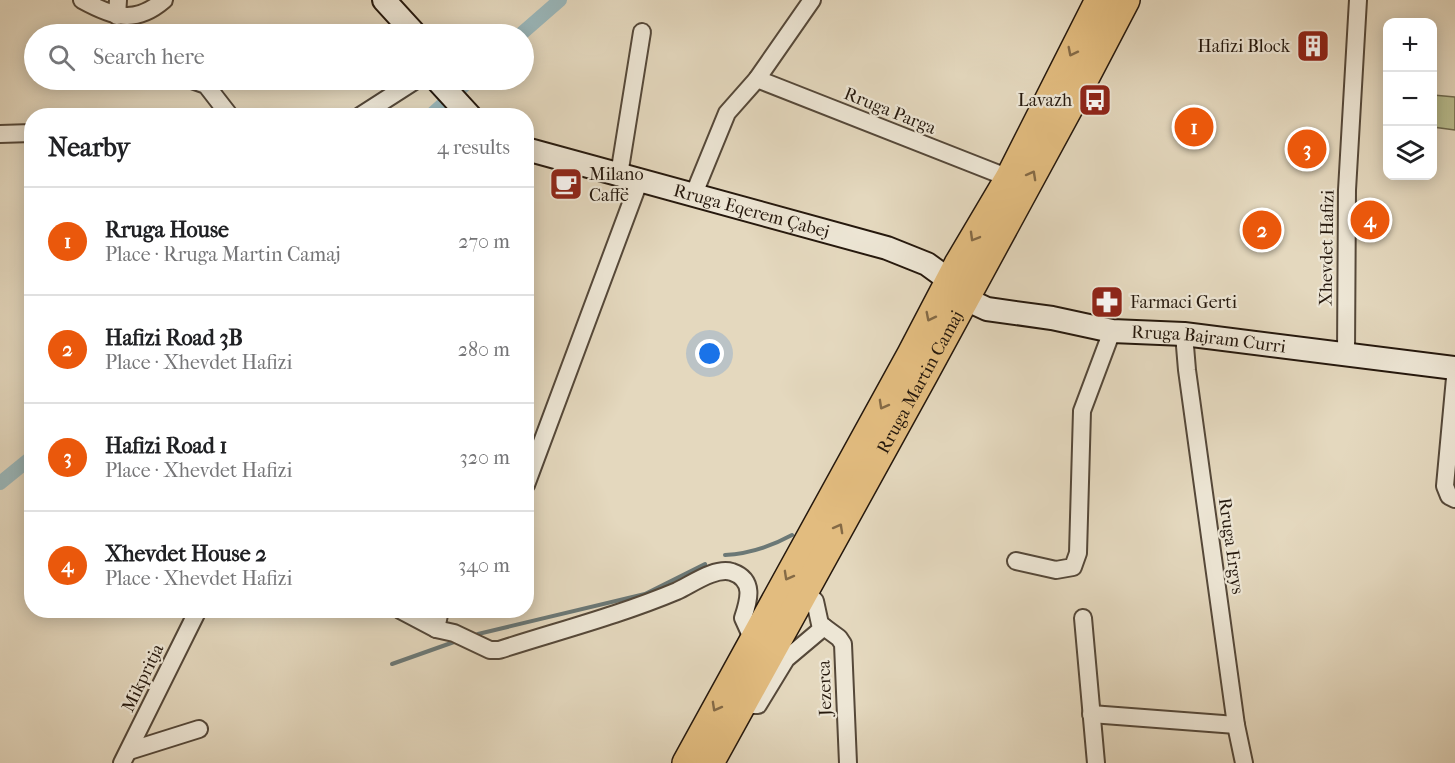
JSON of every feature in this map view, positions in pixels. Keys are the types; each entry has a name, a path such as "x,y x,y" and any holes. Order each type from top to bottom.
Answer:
{"highway":[{"name":"Rruga Martin Camaj","path":"710,763 805,591 958,288 1009,178 1099,0"},
{"name":"Rruga Martin Camaj","path":"686,763 911,354 958,288 1081,86 1126,0"}],"main road":[{"path":"384,0 406,24"},
{"path":"446,90 462,108"},
{"name":"Rruga Eqerem Çabej","path":"534,151 886,248 927,264 958,288"},
{"name":"Rruga Bajram Curri","path":"958,288 976,305 987,309 1052,318 1112,331 1184,334 1455,368"}],"street":[{"path":"82,0 100,10 118,8 137,16 153,9 164,0"},
{"path":"693,196 726,113 757,79 812,0"},
{"name":"Xhevdet Hafizi","path":"1346,354 1347,190 1358,0"},
{"path":"534,461 629,178 642,32"},
{"name":"Rruga Parga","path":"757,79 1009,178"},
{"path":"210,90 224,108"},
{"path":"372,108 400,90"},
{"path":"0,134 24,133"},
{"path":"1016,561 1056,570 1073,567 1078,553 1082,411 1112,331"},
{"name":"Rruga Ergys","path":"1184,334 1188,381 1236,725 1244,763"},
{"path":"1455,378 1445,486 1449,496 1455,499"},
{"path":"415,618 436,629 454,633 490,650 499,650 660,598 711,574 727,571 746,580 750,596 743,618 753,640"},
{"name":"Jezerca","path":"805,591 815,601 818,620 843,644 848,763"},
{"name":"Mikpritja","path":"126,757 194,618"},
{"path":"436,629 438,618"},
{"path":"1083,618 1096,763"},
{"path":"741,705 758,705 786,659 824,627"},
{"path":"1091,714 1236,725"},
{"path":"126,757 199,729"}],"green space":[{"path":"1437,95 1455,97 1455,130 1437,128"}],"waterway":[{"path":"532,24 560,0"},
{"path":"439,108 459,90"},
{"path":"0,483 24,464"},
{"path":"725,555 760,549 792,535"},
{"path":"478,634 645,594 705,564"},
{"path":"392,664 454,642"}],"place":[{"name":"Hafizi Block","path":"1313,46"},
{"name":"Lavazh","path":"1095,100"},
{"name":"Rruga House","path":"1194,127"},
{"name":"Hafizi Road 1","path":"1307,149"},
{"name":"Milano Caffe","path":"566,184"},
{"name":"Xhevdet House 2","path":"1370,220"},
{"name":"Hafizi Road 3B","path":"1262,230"},
{"name":"Farmaci Gerti","path":"1107,302"}]}
